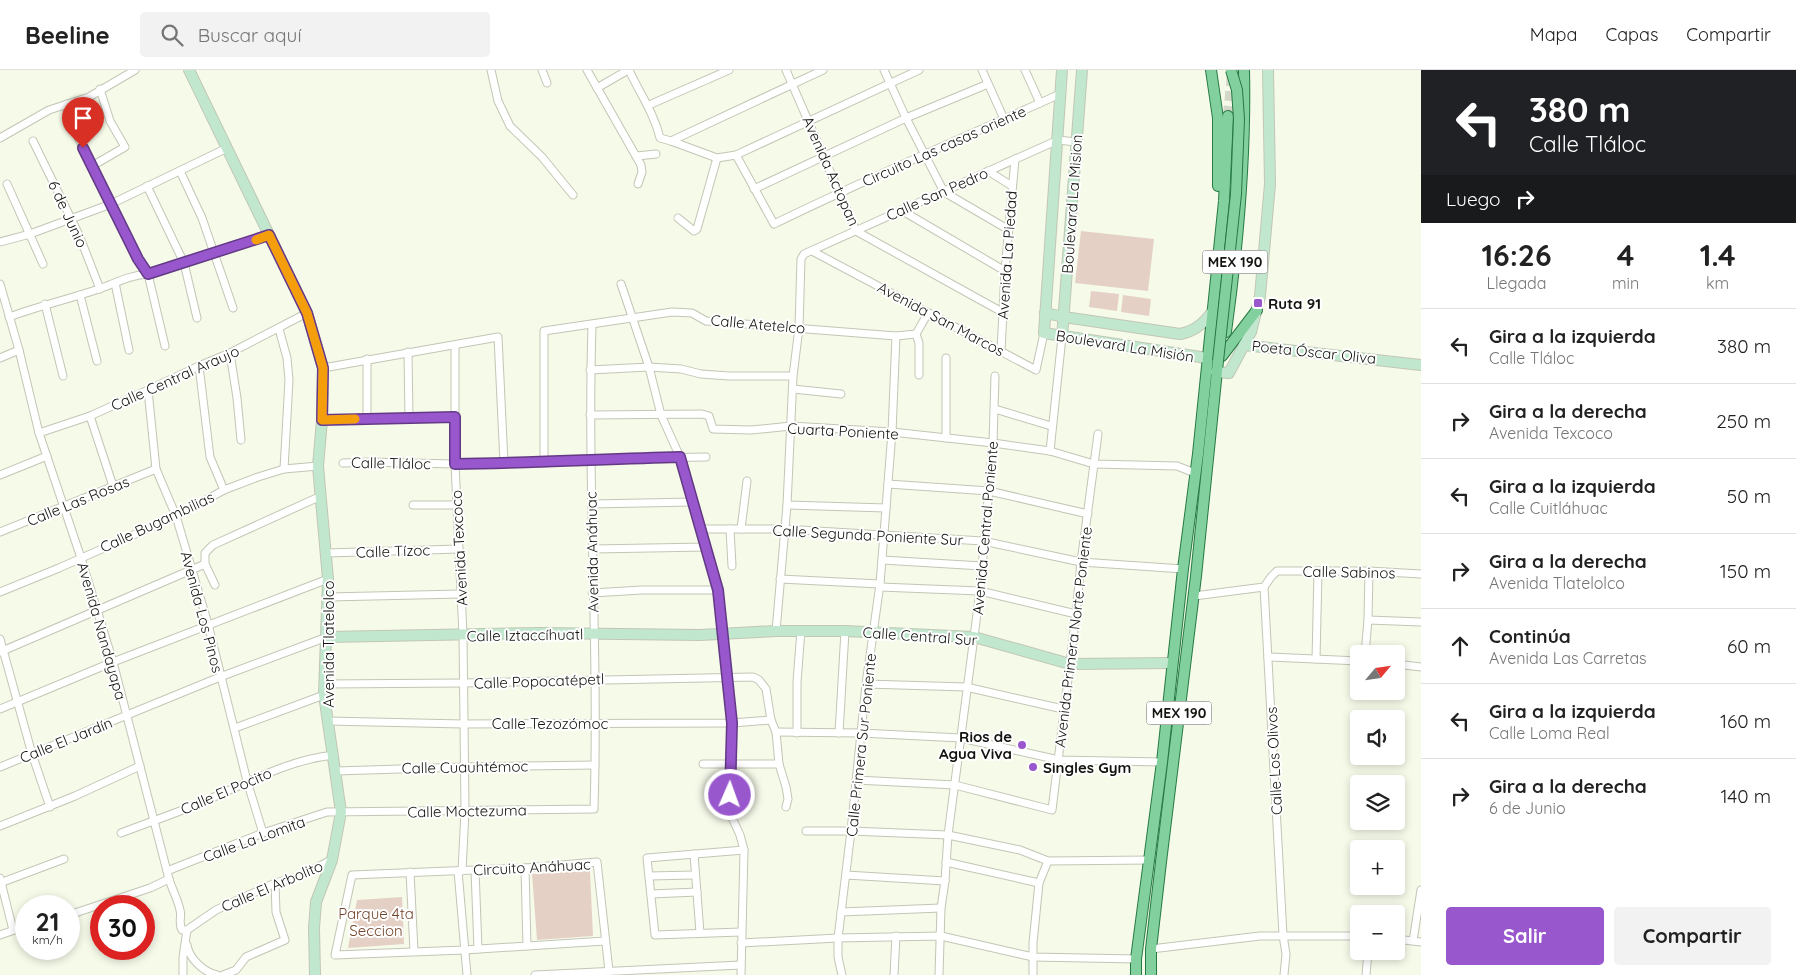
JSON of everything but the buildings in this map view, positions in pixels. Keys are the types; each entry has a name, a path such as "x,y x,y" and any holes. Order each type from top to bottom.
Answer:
{"main road":[{"path":"1211,70 1218,118 1216,267"},
{"name":"MEX 190","path":"1150,975 1194,596 1236,194 1239,129 1237,90 1231,70"},
{"name":"MEX 190","path":"1219,365 1240,216 1245,125 1244,70"},
{"name":"MEX 190","path":"1136,975 1136,959 1162,762 1172,663 1198,454 1224,201 1228,116"},
{"path":"1219,365 1257,310"}],"street":[{"path":"0,138 49,110 89,97 135,70"},
{"name":"Avenida Tlatelolco","path":"189,70 307,313 323,368 322,420 318,466 328,579 324,695 341,812 332,860 316,902 314,928 315,975"},
{"path":"490,70 498,101 510,126 542,157 572,195"},
{"path":"542,70 547,83"},
{"path":"588,70 637,156 642,172 638,184"},
{"path":"597,88 628,70 638,90 649,105 660,138 671,140 717,158 736,155 919,70"},
{"path":"649,105 729,70"},
{"name":"Avenida Actopan","path":"786,70 856,231 1002,312"},
{"path":"671,140 823,70"},
{"path":"884,70 944,192 1009,230"},
{"path":"982,70 1004,119"},
{"path":"1025,70 1040,103"},
{"name":"Boulevard La Mision","path":"1044,333 1062,70"},
{"name":"Boulevard La Mision","path":"1062,337 1082,70"},
{"name":"Poeta Óscar Oliva","path":"1268,70 1270,184 1257,310 1251,332 1244,345 1421,365"},
{"path":"736,155 754,189 906,118 988,84"},
{"path":"92,166 125,147 110,120 100,89"},
{"name":"Circuito Las casas oriente","path":"754,189 774,224 840,192 1060,94"},
{"path":"67,104 67,110 77,135 138,259 148,274 165,346"},
{"path":"1058,140 1076,142"},
{"name":"Calle San Pedro","path":"798,328 801,259 804,254 1058,140"},
{"name":"6 de Junio","path":"33,142 71,219 100,288"},
{"path":"0,242 30,234 111,204 227,148"},
{"path":"637,156 656,154"},
{"path":"678,218 690,230 698,229 717,158"},
{"name":"Avenida La Piedad","path":"1001,350 1005,271 1015,159"},
{"path":"180,171 202,218 233,308"},
{"path":"988,171 1012,186"},
{"path":"7,184 43,264"},
{"path":"147,186 184,262 197,318"},
{"path":"901,210 1005,271"},
{"path":"9,317 80,295 130,276 148,274 269,235"},
{"name":"Avenida San Marcos","path":"812,251 1036,370 1044,333"},
{"path":"115,283 128,350"},
{"name":"Avenida Nandayapa","path":"0,284 3,306 9,317 19,350 39,433 81,558 113,662 168,875 181,913 179,920 180,928 187,930 182,975"},
{"path":"621,284 649,367 661,415 680,457 718,590 732,723 729,811 740,835 744,850 741,975"},
{"path":"80,295 97,361"},
{"path":"46,304 64,376"},
{"name":"Calle Atetelco","path":"544,463 544,331 672,312 692,312 706,321 896,336 916,334"},
{"name":"Boulevard La Misión","path":"1045,313 1180,334 1191,332 1199,327 1212,312"},
{"name":"Calle Central Araujo","path":"39,433 90,416 230,353 307,313"},
{"path":"919,374 919,343 916,334 928,313"},
{"name":"Avenida Anáhuac","path":"592,325 590,415 595,723 594,810"},
{"path":"776,631 787,505 793,376 798,328"},
{"path":"279,329 287,358 289,380 284,469"},
{"name":"Boulevard La Misión","path":"1044,333 1207,358"},
{"name":"Calle Primera Sur Poniente","path":"842,975 838,957 838,938 866,684 880,586 892,432 896,336"},
{"path":"1062,337 1050,452 1094,464 1177,466 1195,473"},
{"path":"323,368 498,338 504,463"},
{"path":"1219,365 1229,373 1244,345"},
{"name":"Avenida Texcoco","path":"455,346 455,464 463,635 465,811 460,871 466,975"},
{"path":"0,358 19,350"},
{"path":"408,352 409,419"},
{"path":"230,353 241,440"},
{"path":"946,358 946,438"},
{"path":"367,359 367,418"},
{"path":"199,366 210,457 224,490"},
{"path":"590,370 649,367 681,368 701,374 729,376 793,376"},
{"name":"Avenida Central Poniente","path":"940,975 941,908 966,687 980,591 993,443 995,376"},
{"path":"793,389 841,394"},
{"name":"Avenida Los Pinos","path":"148,390 156,469 176,516 208,624 247,781 263,833"},
{"path":"995,409 1052,426"},
{"name":"Cuarta Poniente","path":"661,415 702,414 709,416 713,429 751,430 791,426 892,432 993,443 1050,452"},
{"path":"590,415 661,415"},
{"path":"90,416 112,486"},
{"path":"322,420 455,417"},
{"name":"Avenida Primera Norte Poniente","path":"955,785 1052,810 1098,434"},
{"path":"0,475 47,456"},
{"name":"Calle Tláloc","path":"342,463 544,463 591,459 706,457"},
{"name":"Calle Bugambilias","path":"0,592 176,516 224,490 284,469 318,466"},
{"name":"Calle Las Rosas","path":"0,532 64,508 112,486 156,469"},
{"path":"741,529 747,481"},
{"path":"888,484 989,491 1088,514"},
{"path":"215,585 205,564 205,553 212,545 321,496"},
{"path":"592,504 693,502"},
{"path":"413,505 458,505"},
{"path":"787,505 886,508"},
{"name":"Calle Segunda Poniente Sur","path":"700,529 784,529 984,541 1081,562 1183,569"},
{"path":"730,529 732,566"},
{"path":"593,549 706,547"},
{"name":"Calle Tízoc","path":"327,553 459,549"},
{"path":"882,560 982,566"},
{"path":"2,651 205,564"},
{"name":"Calle Sabinos","path":"1264,587 1271,576 1277,571 1369,571 1421,574"},
{"path":"1366,645 1369,571"},
{"path":"1316,659 1318,572"},
{"path":"0,709 208,624 328,579"},
{"path":"780,579 980,591 1076,614"},
{"path":"1194,596 1264,587"},
{"name":"Calle Los Olivos","path":"1264,587 1283,935 1286,954 1284,975"},
{"path":"592,593 642,590 718,590"},
{"path":"328,597 461,594"},
{"path":"1368,620 1421,622"},
{"path":"797,733 797,682 801,630"},
{"name":"Calle Central Sur","path":"724,634 801,630 974,637 1070,664 1172,663"},
{"path":"839,733 845,631"},
{"name":"Calle Iztaccíhuatl","path":"327,637 542,633 724,634"},
{"name":"Calle El Jardín","path":"0,767 220,677 327,637"},
{"path":"0,639 32,754 50,807"},
{"path":"1268,657 1350,661"},
{"path":"1405,665 1421,667"},
{"name":"Calle Popocatépetl","path":"324,684 753,677 760,680 766,689 772,720"},
{"path":"866,684 966,687 1063,709"},
{"path":"234,728 324,695"},
{"path":"772,720 776,732 779,764 788,799 786,807"},
{"name":"Calle Tezozómoc","path":"328,721 463,724 732,723 772,720"},
{"path":"776,732 862,733 960,738 1058,760 1162,762"},
{"name":"Calle El Pocito","path":"121,833 201,803 247,781 295,763 314,757 334,755"},
{"path":"703,764 779,764"},
{"name":"Calle Cuauhtémoc","path":"336,771 595,765"},
{"path":"0,826 50,807 140,766"},
{"path":"856,780 955,785"},
{"name":"Calle Moctezuma","path":"341,812 594,810"},
{"name":"Calle La Lomita","path":"80,911 150,888 168,875 263,833 327,812 341,812"},
{"path":"806,831 948,835 1020,850 1048,861 1149,860"},
{"path":"741,932 655,935 648,858 744,850"},
{"path":"694,854 700,934"},
{"path":"0,936 13,930 0,881 64,859"},
{"name":"Calle El Arbolito","path":"187,930 207,915 275,883 301,876 332,860"},
{"path":"1033,975 1039,883 1048,861"},
{"name":"Circuito Anáhuac","path":"597,862 605,941 464,950 335,955 352,874 460,871 597,862"},
{"path":"946,862 1039,883"},
{"path":"524,868 527,946"},
{"path":"475,870 478,949"},
{"path":"410,872 414,951"},
{"path":"649,876 695,875"},
{"path":"846,875 945,882"},
{"path":"224,975 236,970 246,957 285,940 276,912 275,883"},
{"path":"651,894 696,892"},
{"path":"1417,942 1421,893"},
{"path":"841,912 941,908"},
{"path":"894,975 896,936"},
{"path":"741,943 838,938 941,936 1033,957 1136,959"},
{"path":"1152,949 1260,936 1350,936"},
{"path":"605,941 609,971"},
{"path":"186,943 188,951 195,961 205,970 217,975"},
{"path":"1366,975 1367,960"},
{"path":"536,975 741,965"}],"green space":[{"path":"1081,231 1154,239 1148,291 1075,283"},
{"path":"1091,291 1119,294 1117,311 1089,307"},
{"path":"1123,295 1151,299 1149,316 1121,312"},
{"path":"590,871 593,936 537,940 532,874"},
{"name":"Parque 4ta Seccion","path":"402,897 404,944 348,948 357,900"}],"tunnel":[{"path":"1228,116 1232,73"}],"slow traffic":[{"path":"256,240 269,235 307,313 323,368 322,420 355,419"}],"place":[{"name":"Ruta 91","path":"1258,303"},
{"name":"Rios de Agua Viva","path":"1022,745"},
{"name":"Singles Gym","path":"1033,767"}],"route":[{"path":"83,148 138,259 148,274 269,235 307,313 323,368 322,420 455,417 455,464 544,463 591,459 680,457 718,590 732,723 730,795"}]}
